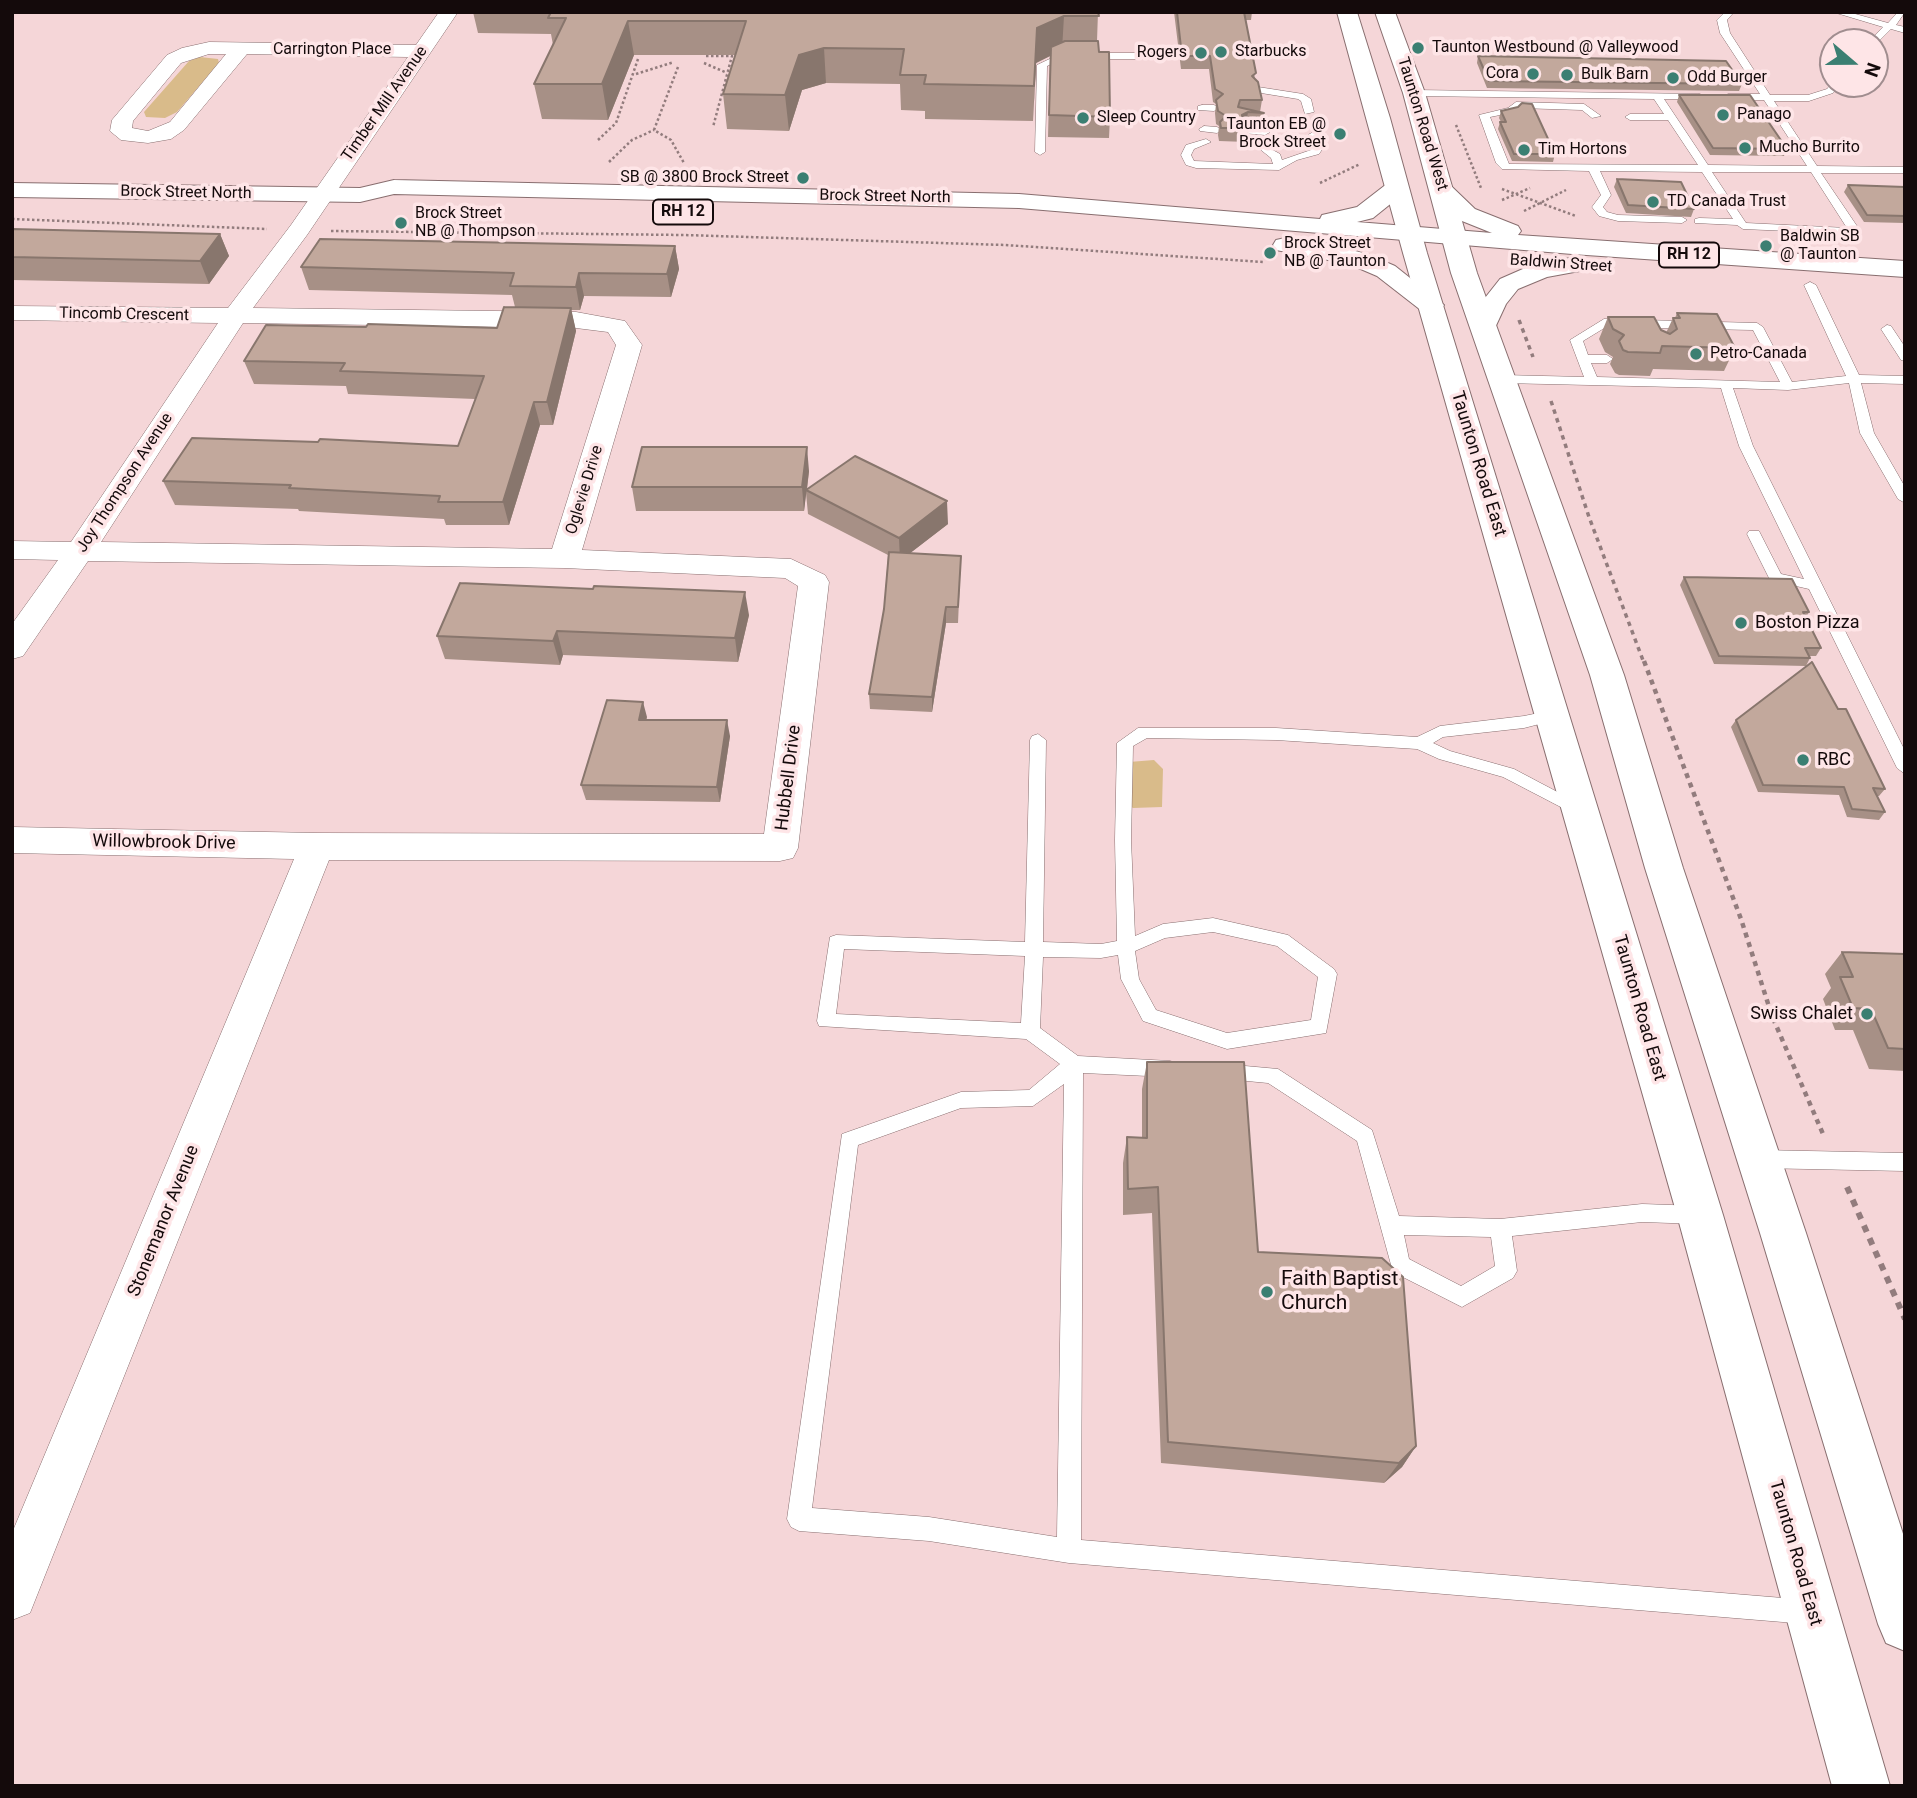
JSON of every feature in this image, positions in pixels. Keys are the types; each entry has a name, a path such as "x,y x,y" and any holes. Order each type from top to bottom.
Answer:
{"main road":[{"path":"1347,12 1412,243"},
{"name":"Taunton Road West","path":"1385,12 1414,93 1458,247"},
{"name":"Brock Street North","path":"12,190 360,195 394,187 1019,201 1306,224 1412,243"},
{"path":"1306,224 1365,213 1396,188"},
{"path":"1442,190 1466,214 1574,256"},
{"name":"Brock Street North","path":"360,195 383,206 1007,219 1217,235"},
{"path":"1217,235 1324,250 1358,259 1386,271 1431,305"},
{"name":"Baldwin Street","path":"1217,235 1412,243 1574,256 1905,269"},
{"name":"Taunton Road East","path":"1412,243 1700,1215 1861,1786"},
{"path":"1458,247 1484,326 1522,379 1664,868 1759,1159 1905,1625"},
{"path":"1484,326 1494,303 1508,285 1574,256"},
{"name":"Baldwin Street","path":"1574,256 1810,285 1905,291"}],"street":[{"name":"Timber Mill Avenue","path":"299,230 449,12"},
{"name":"Carrington Place","path":"241,49 177,125 163,134 148,137 129,135 121,131 123,120 174,59 189,52 209,48 422,51"},
{"name":"Joy Thompson Avenue","path":"12,648 80,551 235,316 299,230"},
{"name":"Tincomb Crescent","path":"12,313 235,316"},
{"name":"Oglevie Drive","path":"80,551 564,559 629,345 617,327 576,320 235,316"},
{"path":"12,550 80,551"},
{"name":"Hubbell Drive","path":"317,846 780,848 814,582 791,569 564,559"},
{"name":"Willowbrook Drive","path":"12,840 317,846"},
{"name":"Stonemanor Avenue","path":"12,1595 317,846"}],"lane":[{"path":"1657,96 1743,226 1855,232 1725,33 1722,20 1730,12"},
{"path":"1838,12 1905,30"},
{"path":"1889,26 1903,12"},
{"path":"1040,152 1042,65 1062,56 1155,57"},
{"path":"1258,90 1300,96 1306,99 1309,112"},
{"path":"1414,93 1767,98 1809,98 1819,94"},
{"path":"1596,116 1584,107 1516,105 1511,110 1484,115 1500,163 1506,167 1905,170"},
{"path":"1203,113 1214,113"},
{"path":"1630,117 1669,117"},
{"path":"1204,130 1217,130"},
{"path":"1246,131 1265,132"},
{"path":"1206,142 1190,147 1186,155 1190,163 1279,166 1293,158 1315,152 1318,148 1313,135"},
{"path":"1266,144 1266,150 1276,156 1279,166"},
{"path":"1593,168 1606,195 1597,207 1603,214 1629,219 1682,220"},
{"path":"1699,220 1740,222"},
{"path":"1810,285 1854,379 1867,433 1905,499"},
{"path":"1592,382 1576,340 1604,323 1757,327 1788,386"},
{"path":"1647,324 1655,342"},
{"path":"1887,330 1905,357"},
{"path":"1583,359 1607,359"},
{"path":"1669,370 1675,383"},
{"path":"1522,379 1788,386 1854,379 1905,380"},
{"path":"1726,385 1746,446 1905,768"},
{"path":"1754,534 1775,577 1816,586"},
{"path":"1419,743 1440,732 1524,722 1553,715"},
{"path":"1500,1228 1506,1271 1462,1297 1400,1265 1365,1136 1271,1075 1074,1064 1030,1031 826,1021 836,942 1101,951 1126,947 1163,931 1213,925 1282,940 1328,974 1319,1027 1227,1041 1150,1016 1130,979 1126,947 1123,840 1125,743 1144,732 1276,734 1419,743 1445,755 1508,773 1581,811"},
{"path":"1030,1031 1038,740"},
{"path":"1069,1551 1074,1064"},
{"path":"1074,1064 1033,1098 961,1100 849,1140 799,1518 929,1529 1069,1551 1812,1612"},
{"path":"1759,1159 1836,1163 1905,1162"},
{"path":"1391,1225 1500,1228 1642,1213 1700,1215"}],"path":[{"path":"706,56 732,56 713,127"},
{"path":"598,140 616,123 638,59"},
{"path":"635,74 674,62"},
{"path":"705,63 727,73"},
{"path":"609,162 632,140 654,130 678,67"},
{"path":"654,130 671,140 684,163"},
{"path":"1320,183 1387,151"},
{"path":"1478,180 1538,204 1586,219"},
{"path":"1520,213 1572,187"},
{"path":"12,219 299,230 684,235 991,244 1274,263"},
{"path":"1517,316 1522,379 1553,405 1589,517 1741,919 1772,1016 1905,1319"}],"shaded area":[{"path":"200,57 218,59 219,63 177,112 165,118 146,117 144,112 189,61"},
{"path":"1154,760 1163,769 1162,807 1133,808 1124,801 1129,762"}],"building":[{"path":"551,12 1098,12 1099,16 1064,16 1037,28 1034,86 924,84 926,75 900,75 904,49 824,48 799,55 785,95 723,94 746,21 628,21 602,84 534,84 566,18 548,18"},
{"path":"1177,12 1244,12 1256,73 1252,76 1258,82 1262,100 1240,100 1238,107 1264,113 1248,112 1242,115 1242,121 1248,123 1249,128 1221,128 1220,122 1226,116 1218,111 1216,100 1223,94 1215,89 1210,56 1182,56"},
{"path":"1065,41 1098,41 1099,52 1109,52 1110,117 1049,115 1051,47"},
{"path":"1478,56 1726,61 1742,84 1489,81"},
{"path":"1679,95 1750,95 1787,149 1713,148"},
{"path":"1522,103 1532,104 1555,154 1514,154 1500,122 1506,122 1501,111 1518,107"},
{"name":"TD Canada Trust","path":"1617,179 1681,182 1694,209 1628,205"},
{"path":"1848,185 1905,187 1905,216 1867,215"},
{"path":"12,229 220,234 200,261 12,257"},
{"path":"320,239 675,246 667,274 579,273 576,287 510,286 514,273 301,267"},
{"path":"504,307 571,308 547,402 534,402 503,502 438,502 440,496 289,488 291,485 163,481 192,438 318,442 320,439 458,446 484,376 340,371 345,363 244,361 266,325 366,327 368,324 497,328"},
{"path":"1677,313 1717,314 1735,348 1662,346 1660,353 1628,352 1623,350 1619,341 1624,335 1613,329 1608,317 1654,317 1661,330 1670,334 1677,329 1673,318 1680,318"},
{"path":"642,447 807,447 802,487 632,487"},
{"path":"855,456 947,501 899,538 806,490"},
{"path":"889,552 961,556 958,607 946,607 932,697 869,694 884,609"},
{"name":"Boston Pizza","path":"1684,577 1792,579 1809,612 1803,612 1821,648 1805,648 1810,658 1719,656"},
{"path":"460,583 745,592 735,638 557,631 553,641 437,636"},
{"name":"RBC","path":"1812,662 1838,709 1846,709 1885,789 1873,788 1885,812 1852,809 1844,787 1763,785 1736,720"},
{"path":"607,700 643,702 639,720 727,720 717,787 581,785"},
{"path":"1842,952 1905,954 1905,1049 1888,1048 1871,1009 1853,1008 1840,977 1853,977"},
{"name":"Faith Baptist Church","path":"1147,1062 1244,1062 1258,1252 1382,1258 1403,1277 1416,1446 1399,1463 1168,1442 1158,1187 1128,1189 1127,1137 1147,1138"}],"place":[{"name":"Taunton Westbound @ Valleywood","path":"1418,48"},
{"name":"Starbucks","path":"1221,52"},
{"name":"Rogers","path":"1201,53"},
{"name":"Cora","path":"1533,74"},
{"name":"Bulk Barn","path":"1567,75"},
{"name":"Odd Burger","path":"1673,78"},
{"name":"Panago","path":"1723,115"},
{"name":"Sleep Country","path":"1083,118"},
{"name":"Taunton EB @ Brock Street","path":"1340,134"},
{"name":"Mucho Burrito","path":"1745,148"},
{"name":"Tim Hortons","path":"1524,150"},
{"name":"SB @ 3800 Brock Street","path":"803,178"},
{"name":"TD Canada Trust","path":"1653,202"},
{"name":"Brock Street NB @ Thompson","path":"401,223"},
{"name":"Baldwin SB @ Taunton","path":"1766,246"},
{"name":"Brock Street NB @ Taunton","path":"1270,253"},
{"name":"Petro-Canada","path":"1696,354"},
{"name":"Boston Pizza","path":"1741,623"},
{"name":"RBC","path":"1803,760"},
{"name":"Swiss Chalet","path":"1867,1014"},
{"name":"Faith Baptist Church","path":"1267,1292"}]}
